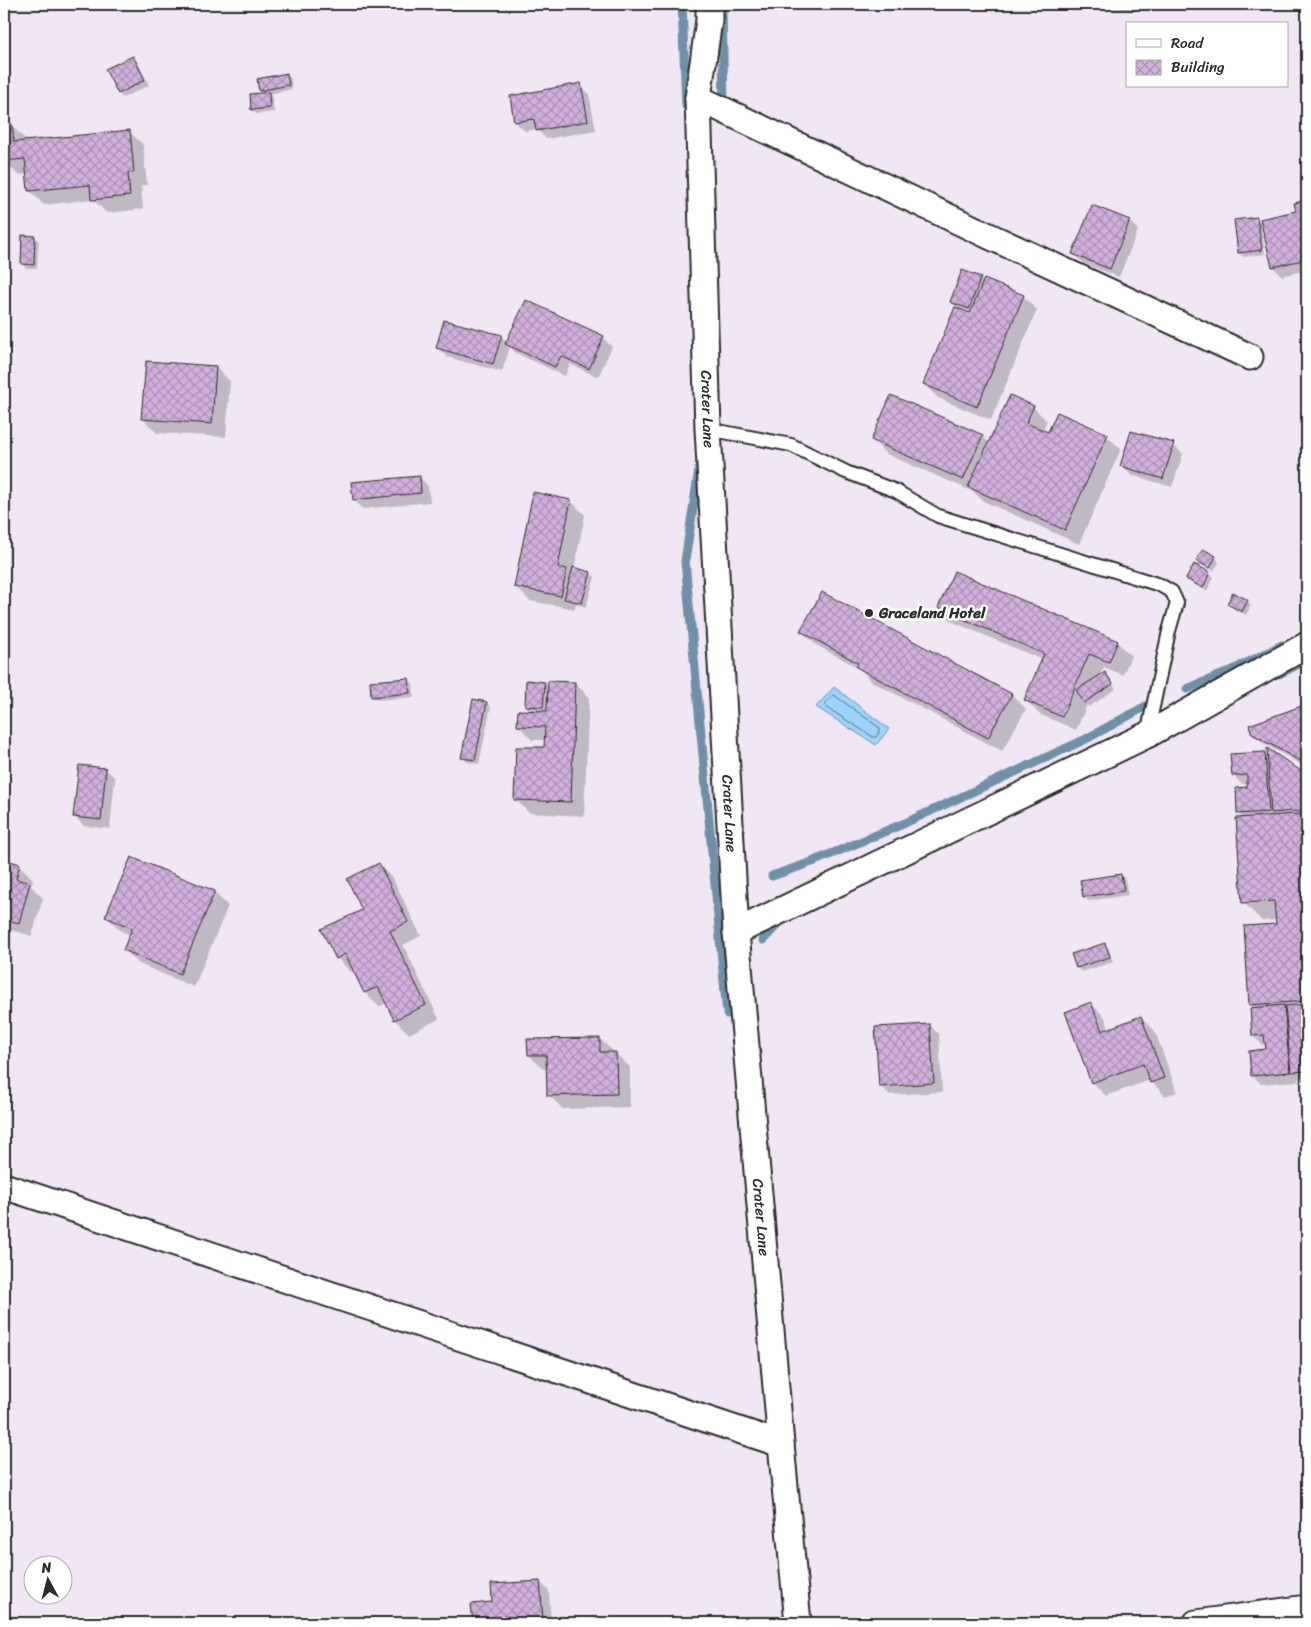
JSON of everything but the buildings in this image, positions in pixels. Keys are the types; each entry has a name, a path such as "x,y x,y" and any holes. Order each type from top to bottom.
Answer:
{"street":[{"name":"Crater Lane","path":"709,4 709,20 698,98 708,430 736,932 798,1623"},
{"path":"698,98 986,235 1250,357"},
{"path":"736,932 1146,735 1307,645"},
{"path":"4,1186 781,1444"},
{"path":"1196,1623 1307,1608"}],"lane":[{"path":"708,430 791,445 846,472 896,491 938,516 1160,585 1172,592 1177,602 1146,735"}],"water":[{"path":"834,687 889,729 876,745 816,707"}],"waterway":[{"path":"682,4 686,106"},
{"path":"722,4 724,106"},
{"path":"700,463 685,561 727,1014"},
{"path":"1187,689 1229,672 1282,645"},
{"path":"1279,674 1307,660"},
{"path":"772,876 812,862 905,823 1086,739 1146,706"},
{"path":"763,940 782,920"}],"place":[{"name":"Graceland Hotel","path":"869,613"}]}
